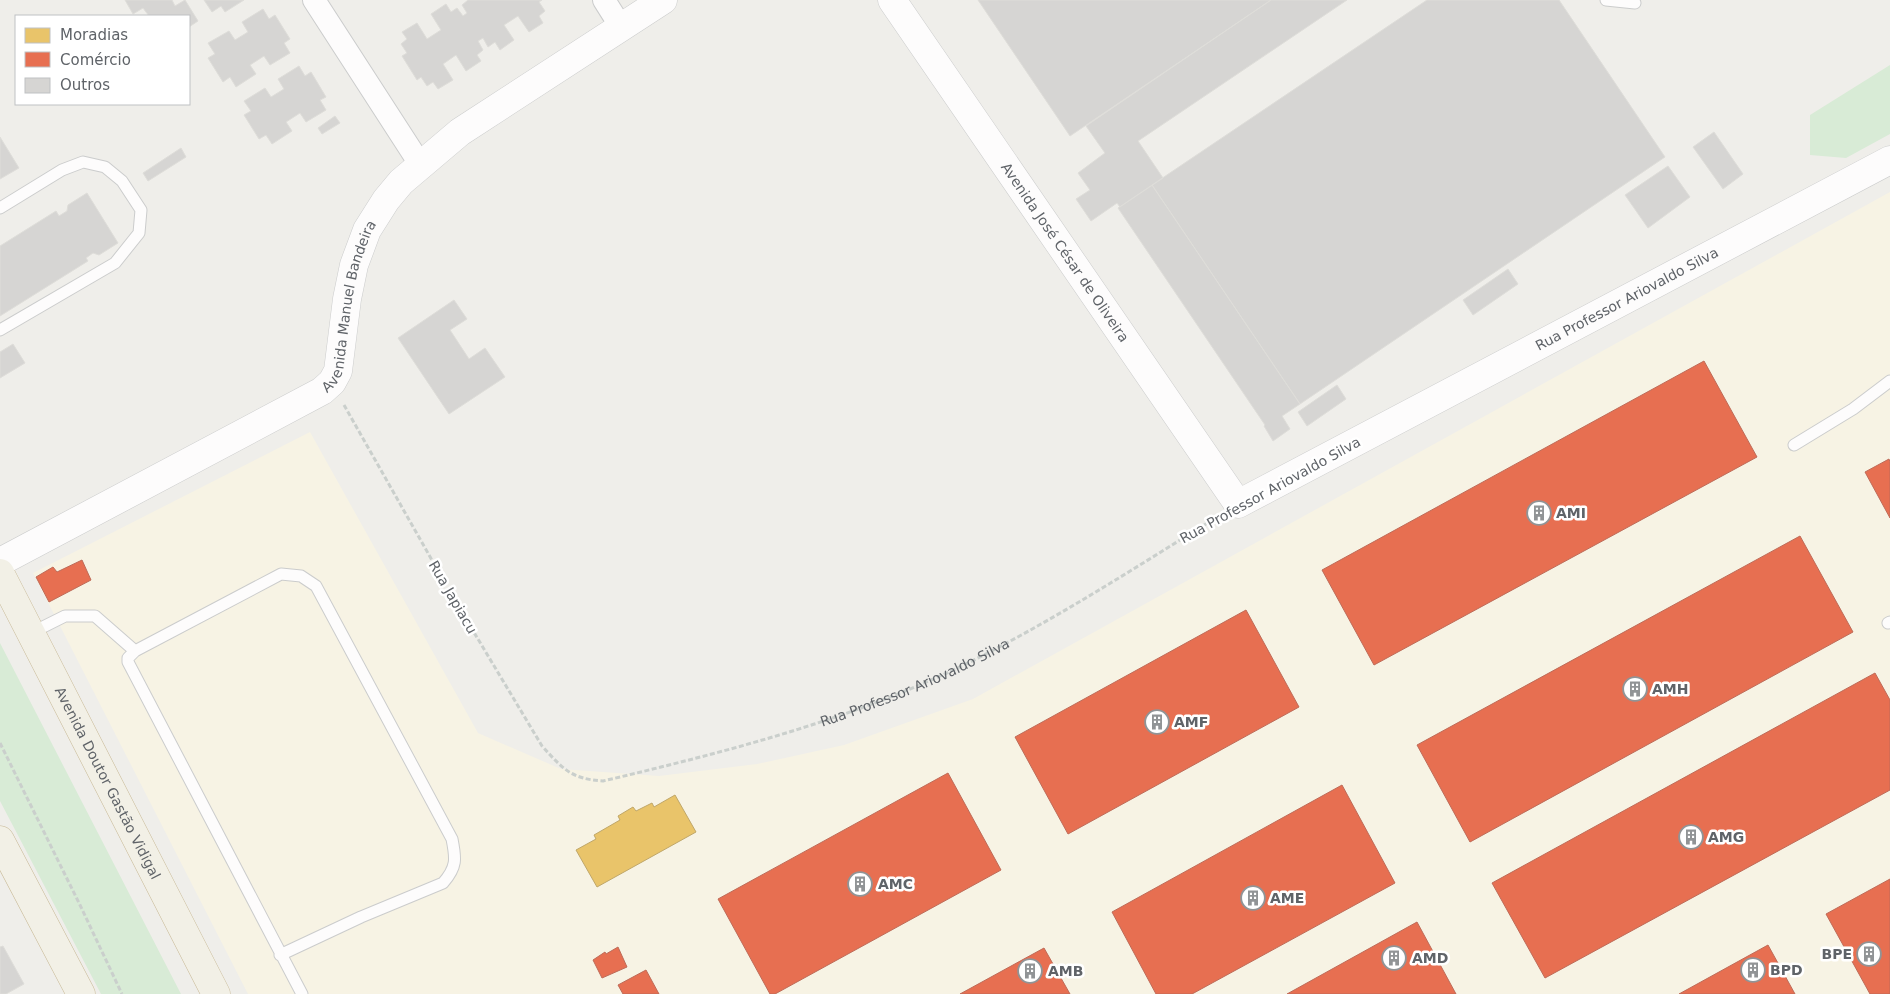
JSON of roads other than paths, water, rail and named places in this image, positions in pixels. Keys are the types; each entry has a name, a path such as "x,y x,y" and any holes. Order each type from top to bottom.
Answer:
{"highway":[{"name":"Avenida Doutor Gastão Vidigal","path":"0,573 216,994"},
{"path":"0,840 80,994"}],"street":[{"path":"314,0 420,164"},
{"path":"604,0 621,27"},
{"name":"Avenida Manuel Bandeira","path":"0,562 322,391 332,382 338,370 347,299 354,265 367,230 386,200 401,182 460,132 662,0"},
{"name":"Avenida José César de Oliveira","path":"892,0 1238,504"},
{"name":"Rua Professor Ariovaldo Silva","path":"1238,504 1890,160"},
{"path":"0,590 209,994"}],"lane":[{"path":"1606,0 1635,3"},
{"path":"0,208 62,170 83,162 105,167 122,181 141,210 139,233 115,263 0,330"},
{"path":"1794,445 1853,409 1890,381"},
{"path":"280,954 326,932 443,883 452,872 456,858 452,839 316,586 302,576 282,574 135,651 128,658 128,662 280,954 302,994"},
{"path":"31,634 66,616 95,616 135,651"}],"place":[{"name":"AMI","path":"1539,513"},
{"name":"AMH","path":"1635,689"},
{"name":"AMF","path":"1157,722"},
{"name":"AMG","path":"1691,837"},
{"name":"AMC","path":"860,884"},
{"name":"AME","path":"1253,898"},
{"name":"BPE","path":"1869,954"},
{"name":"AMD","path":"1394,958"},
{"name":"BPD","path":"1753,970"},
{"name":"AMB","path":"1030,971"}]}
